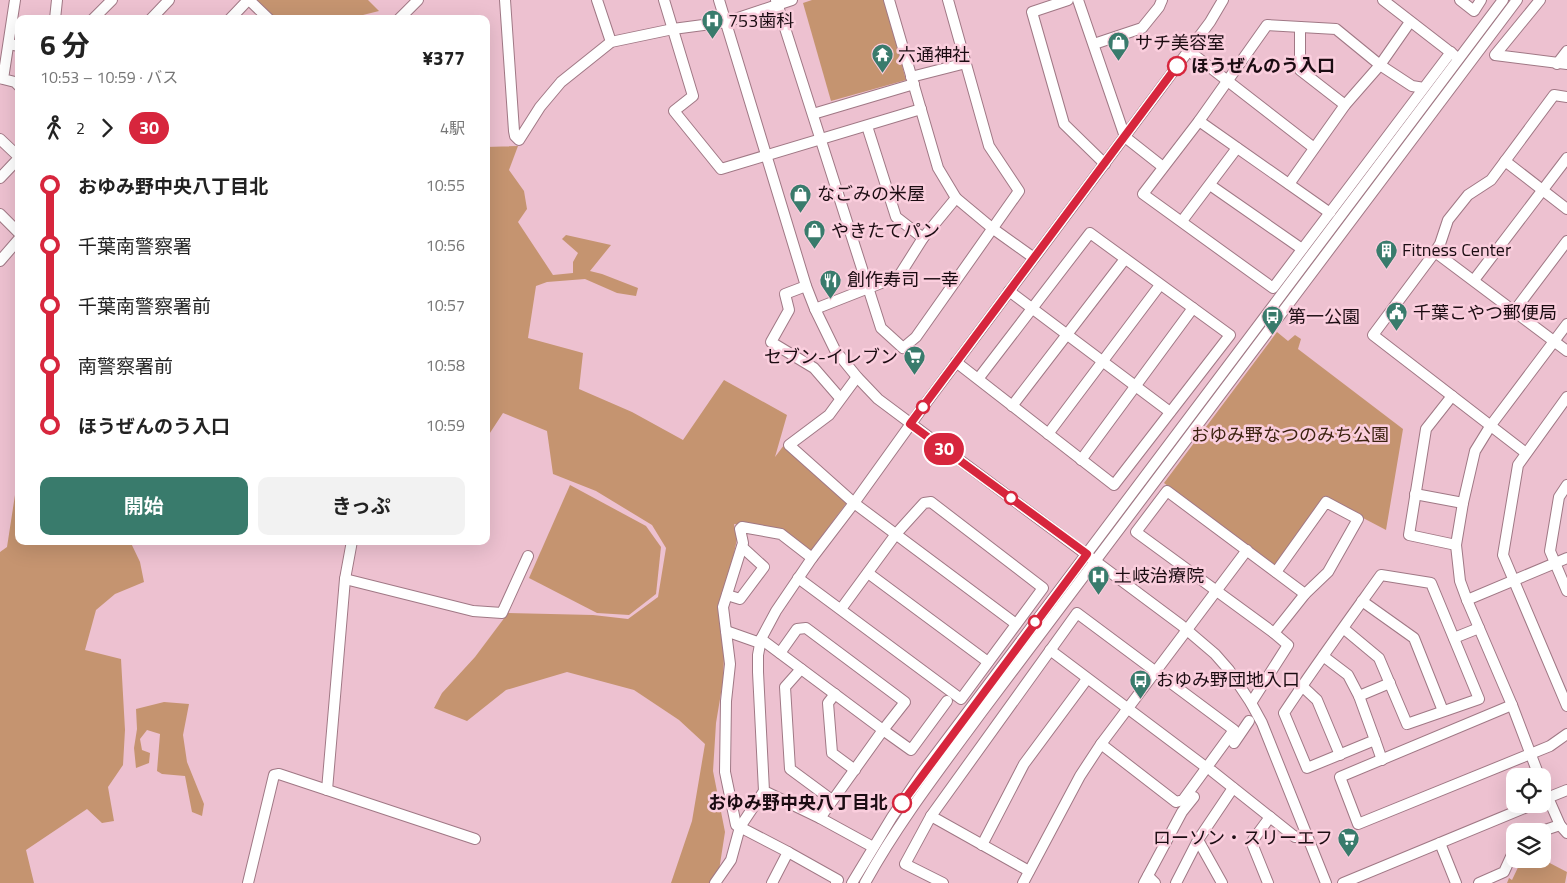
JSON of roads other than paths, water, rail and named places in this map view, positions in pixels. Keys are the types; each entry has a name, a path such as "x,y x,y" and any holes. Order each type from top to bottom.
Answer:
{"street":[{"path":"14,0 14,45 2,78 15,82"},
{"path":"55,15 57,0"},
{"path":"97,15 112,0"},
{"path":"155,15 170,0"},
{"path":"234,15 249,0 265,15"},
{"path":"404,15 418,0"},
{"path":"505,0 514,131 515,136 519,140 540,107 561,82 611,42 672,29 726,22 777,2 792,0"},
{"path":"598,0 611,42"},
{"path":"664,0 693,96 674,111 721,169 921,109"},
{"path":"719,0 806,286 835,350 857,378 878,399 1096,560 1188,630 1215,654 1229,670 1262,723 1326,883"},
{"path":"889,0 938,168 956,198 992,228 1034,258"},
{"path":"777,2 881,328 903,348 916,337 1020,190 990,146 948,0"},
{"path":"1068,0 1032,12 1064,124 1105,164"},
{"path":"1078,0 1125,137 1163,167"},
{"path":"1094,44 1142,28 1159,7 1162,0"},
{"path":"715,883 731,860 740,827 764,791 758,672 761,641 776,611 812,558 910,424 1189,51 1223,0"},
{"path":"1382,0 1455,56"},
{"path":"1460,0 1474,10 1481,0"},
{"path":"1424,88 1412,86 1380,64 1336,29 1267,25 1199,121 1143,194 1273,288 1424,88 1455,56 1503,0"},
{"path":"865,883 882,852 926,788 1517,0"},
{"path":"1540,0 1495,55 1562,64 1567,51"},
{"path":"1289,184 1345,106 1380,64 1410,22"},
{"path":"1300,27 1300,70 1345,106"},
{"path":"1189,51 1314,148"},
{"path":"852,883 873,846 921,774 1087,554 1455,56"},
{"path":"813,114 966,63"},
{"path":"1526,453 1373,335 1435,252 1440,244 1448,220 1468,195 1491,180 1554,95 1567,97"},
{"path":"1199,121 1330,213"},
{"path":"867,126 896,218 923,238"},
{"path":"0,139 15,154"},
{"path":"1182,221 1236,148"},
{"path":"1474,280 1567,158"},
{"path":"1505,161 1567,209"},
{"path":"0,178 15,162"},
{"path":"1210,185 1302,249"},
{"path":"815,309 898,276 923,238 956,198"},
{"path":"0,214 15,229"},
{"path":"956,362 1114,485 1230,335 1090,233 978,379"},
{"path":"1515,310 1567,241"},
{"path":"0,261 15,244"},
{"path":"1435,252 1567,350"},
{"path":"1012,406 1125,259"},
{"path":"1048,434 1160,284"},
{"path":"806,286 785,294 789,310 771,342 814,368 840,398"},
{"path":"1009,290 1170,412"},
{"path":"1081,460 1193,308"},
{"path":"1536,768 1512,705 1460,581 1456,545 1463,502 1475,452 1491,425 1567,324"},
{"path":"857,378 829,415 788,445 854,503 1016,624"},
{"path":"1452,396 1426,430 1409,535 1456,545"},
{"path":"1567,397 1563,410 1518,465 1503,556 1567,706"},
{"path":"1567,485 1559,497 1550,550 1567,591"},
{"path":"1251,703 1288,646 1274,633 1136,532 1168,491 1305,594"},
{"path":"1416,494 1463,502"},
{"path":"798,578 961,699 1043,588 931,502 924,503 896,534 841,609"},
{"path":"1274,633 1305,594 1328,572 1358,519 1326,502 1276,572"},
{"path":"812,558 781,534 742,527 740,529 743,543 723,606 730,664 726,701 725,772 736,825 838,880 836,883"},
{"path":"327,790 345,579 351,545"},
{"path":"727,595 740,599 764,567 742,547"},
{"path":"1023,883 1080,776 1101,744 1247,550"},
{"path":"345,579 473,610 502,613 528,556"},
{"path":"1467,600 1513,579 1567,558"},
{"path":"868,572 988,662"},
{"path":"1343,628 1379,658 1407,724 1479,699 1431,583 1381,575 1362,601 1323,656 1284,713 1307,768 1374,740"},
{"path":"1362,601 1414,638 1443,711"},
{"path":"943,883 905,864 931,816 1077,613 1234,730 1182,812 1149,881"},
{"path":"780,653 797,629 806,628 905,702 820,818"},
{"path":"1454,638 1479,628"},
{"path":"726,631 761,641 780,653 911,750 947,701"},
{"path":"1050,650 1210,769 1295,837 1307,836"},
{"path":"1323,656 1348,675 1359,696 1382,760"},
{"path":"802,669 785,687 790,769 832,800"},
{"path":"982,845 1024,764 1087,679"},
{"path":"1359,696 1390,684"},
{"path":"1302,686 1317,700 1340,755"},
{"path":"835,694 828,703 832,753 855,770"},
{"path":"1512,705 1340,777 1358,824 1530,755 1550,746 1567,734"},
{"path":"1101,744 1176,802 1184,800 1249,721"},
{"path":"248,883 274,776 279,774 475,839"},
{"path":"1176,883 1198,840 1234,788"},
{"path":"1551,797 1567,790"},
{"path":"764,791 873,846"},
{"path":"1551,808 1564,829 1551,830"},
{"path":"1344,883 1512,813"},
{"path":"931,816 1029,871"},
{"path":"1268,883 1253,846 1253,840 1270,817"},
{"path":"1198,840 1222,883"},
{"path":"1440,843 1456,883"},
{"path":"772,883 788,852"},
{"path":"1479,883 1504,872 1506,868"}],"place":[{"name":"753歯科","path":"712,40"},
{"name":"サチ美容室","path":"1119,62"},
{"name":"ほうぜんのう入口","path":"1177,66"},
{"name":"六通神社","path":"882,74"},
{"name":"なごみの米屋","path":"801,213"},
{"name":"やきたてパン","path":"815,250"},
{"name":"Fitness Center","path":"1386,269"},
{"name":"創作寿司 一幸","path":"831,299"},
{"name":"千葉こやつ郵便局","path":"1397,332"},
{"name":"第一公園","path":"1272,336"},
{"name":"セブン-イレブン","path":"914,376"},
{"name":"土岐治療院","path":"1098,595"},
{"name":"おゆみ野団地入口","path":"1140,699"},
{"name":"おゆみ野中央八丁目北","path":"902,803"},
{"name":"ローソン・スリーエフ","path":"1349,857"}],"park label":[{"name":"おゆみ野なつのみち公園","path":"1290,435"}]}
